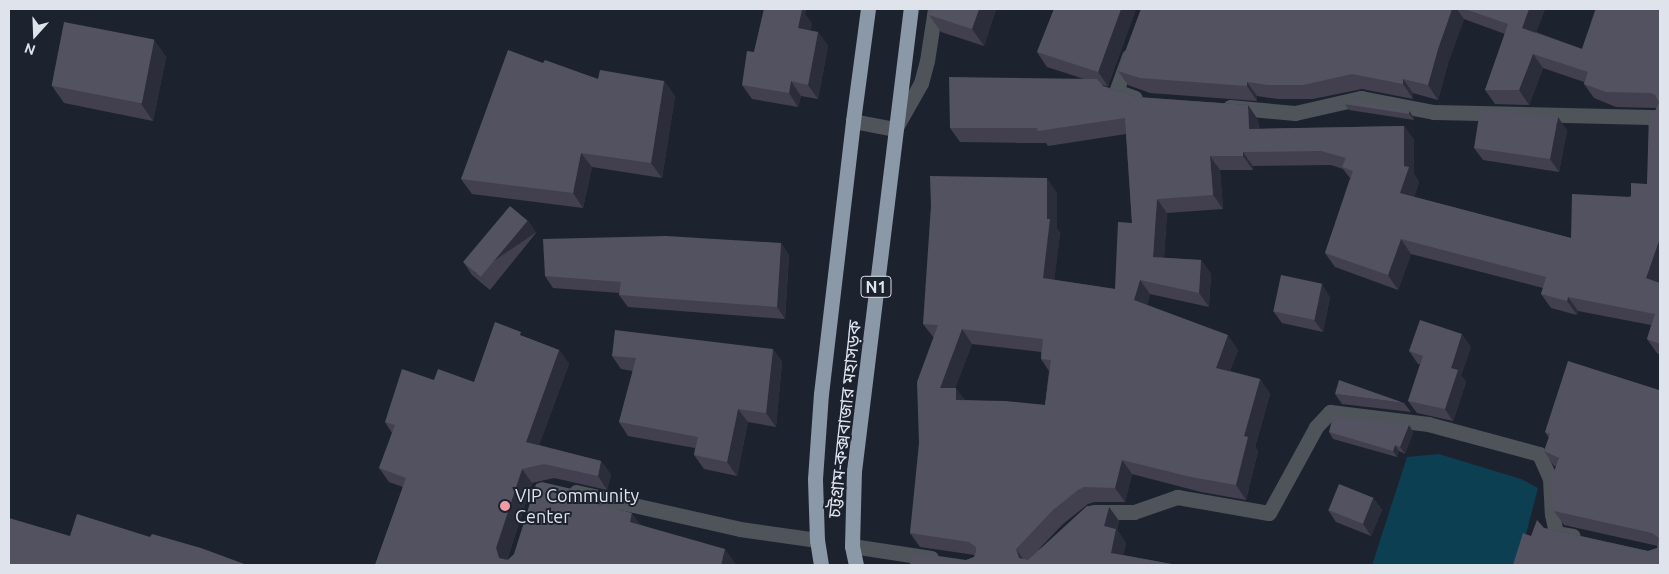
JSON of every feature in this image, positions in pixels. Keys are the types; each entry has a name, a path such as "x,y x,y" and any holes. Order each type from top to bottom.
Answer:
{"highway":[{"name":"চট্টগ্রাম-কক্সবাজার মহাসড়ক","path":"821,565 817,540 815,479 821,394 868,9"},
{"name":"চট্টগ্রাম-কক্সবাজার মহাসড়ক","path":"856,565 852,546 854,471 911,9"}],"street":[{"path":"853,121 895,129 921,83 927,61 935,9"},
{"path":"1133,45 1116,91 1148,102"},
{"path":"1219,106 1295,113 1361,98 1434,112 1660,117"},
{"path":"1082,521 1094,511 1134,512 1177,497 1269,513 1316,427 1330,412 1428,424 1539,454 1550,479 1552,514 1556,533 1585,539"},
{"path":"562,489 740,528 817,540"},
{"path":"852,546 948,561"}],"water":[{"path":"1439,454 1521,479 1538,488 1518,565 1372,565 1407,457"}],"building":[{"path":"764,9 802,10 798,28 818,32 808,85 791,81 789,93 742,85 747,51 754,52"},
{"path":"930,9 979,9 972,29 929,15"},
{"path":"1054,9 1121,9 1098,72 1037,52"},
{"path":"1141,9 1452,9 1428,85 1403,79 1403,84 1352,74 1303,85 1268,85 1247,82 1247,86 1140,78 1118,71"},
{"path":"1465,9 1529,9 1522,28 1582,49 1596,9 1660,9 1660,238 1646,278 1660,283 1660,344 1647,339 1655,314 1568,297 1567,301 1541,294 1546,277 1401,239 1388,275 1325,253 1353,171 1342,167 1346,158 1321,151 1243,152 1243,156 1210,156 1213,195 1157,199 1153,257 1201,260 1199,293 1140,280 1134,300 1228,335 1216,368 1260,379 1244,436 1248,437 1236,485 1191,477 1122,460 1115,488 1084,487 1078,490 1053,510 1016,549 1019,558 1028,560 1087,506 1109,507 1104,526 1116,529 1111,553 1177,565 910,565 911,552 966,560 974,557 976,552 976,547 969,542 910,533 919,443 917,382 938,325 923,324 931,206 930,176 1047,178 1047,219 1050,219 1043,278 1115,289 1118,222 1132,223 1125,118 1038,131 1037,128 950,128 949,77 1097,79 1103,86 1137,97 1248,105 1249,129 1404,126 1404,166 1409,167 1400,193 1571,238 1572,194 1631,197 1631,183 1647,184 1649,112 1655,111 1659,102 1655,95 1651,93 1606,92 1584,84 1588,72 1533,54 1519,90 1485,90 1508,24","holes":["962,329 1043,339 1041,359 1051,360 1045,405 1005,401 956,400 956,388 940,388"]},
{"path":"64,22 154,40 142,103 52,86"},
{"path":"508,50 543,63 545,60 598,79 600,70 664,81 651,163 581,153 573,193 461,179"},
{"path":"1357,101 1409,111 1409,114 1345,104"},
{"path":"1480,110 1514,111 1513,115 1558,117 1550,159 1474,148"},
{"path":"510,206 528,221 481,277 463,262"},
{"path":"666,236 781,243 777,307 619,295 621,282 545,276 543,239"},
{"path":"1281,275 1322,284 1314,320 1273,311"},
{"path":"1420,320 1462,334 1451,368 1458,370 1445,409 1408,401 1423,356 1409,351"},
{"path":"495,322 521,332 520,335 559,350 526,442 601,461 598,476 544,464 522,469 496,548 499,558 508,560 514,554 536,484 542,482 593,494 591,502 632,513 630,522 725,549 721,565 375,565 406,478 379,468 395,425 385,422 402,369 434,380 438,369 474,382"},
{"path":"615,330 773,349 766,413 738,409 727,462 694,455 698,437 619,422 636,358 612,356"},
{"path":"1568,361 1659,390 1660,387 1660,565 1513,565 1523,533 1531,536 1537,520 1544,528 1648,551 1657,548 1659,538 1652,533 1554,511 1550,482 1559,458 1544,451 1550,434 1545,432"},
{"path":"1339,380 1404,403 1335,394"},
{"path":"1333,416 1409,425 1400,447 1395,445 1393,451 1329,432"},
{"path":"1339,484 1373,498 1363,524 1329,510"},
{"path":"77,514 150,537 152,534 201,548 247,565 9,565 9,518 70,536"}],"place":[{"name":"VIP Community Center","path":"505,506"}]}
